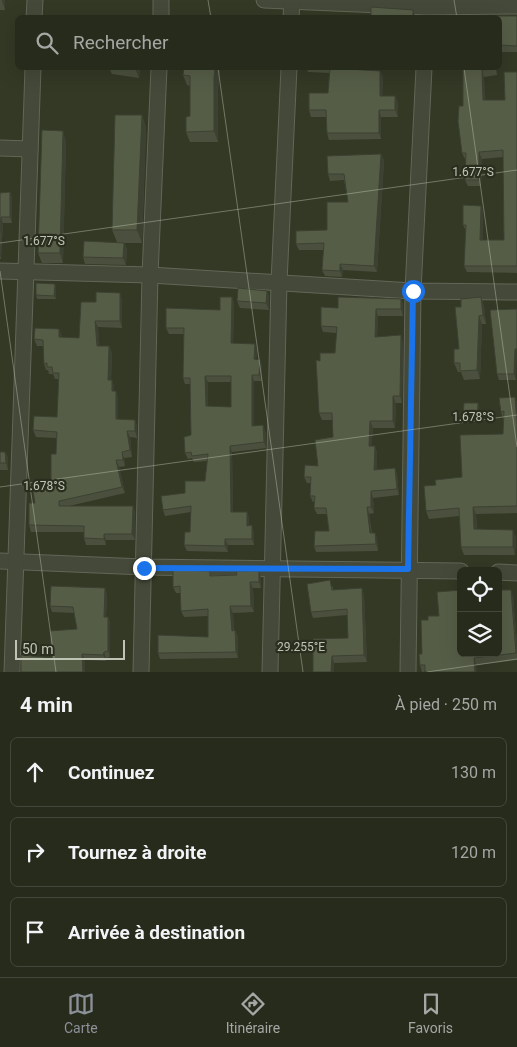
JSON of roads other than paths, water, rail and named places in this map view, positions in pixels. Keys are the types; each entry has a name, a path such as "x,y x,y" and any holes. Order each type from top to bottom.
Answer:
{"street":[{"path":"34,15 35,0"},
{"path":"161,0 161,15"},
{"path":"264,0 427,8 517,6"},
{"path":"291,15 292,1"},
{"path":"12,672 33,70"},
{"path":"141,672 150,274 159,70"},
{"path":"270,672 274,570 279,282 289,70"},
{"path":"408,672 413,291 424,70"},
{"path":"0,148 30,149"},
{"path":"0,271 150,274 413,291 517,292"},
{"path":"0,561 144,568 457,571"},
{"path":"502,572 517,573"}]}
